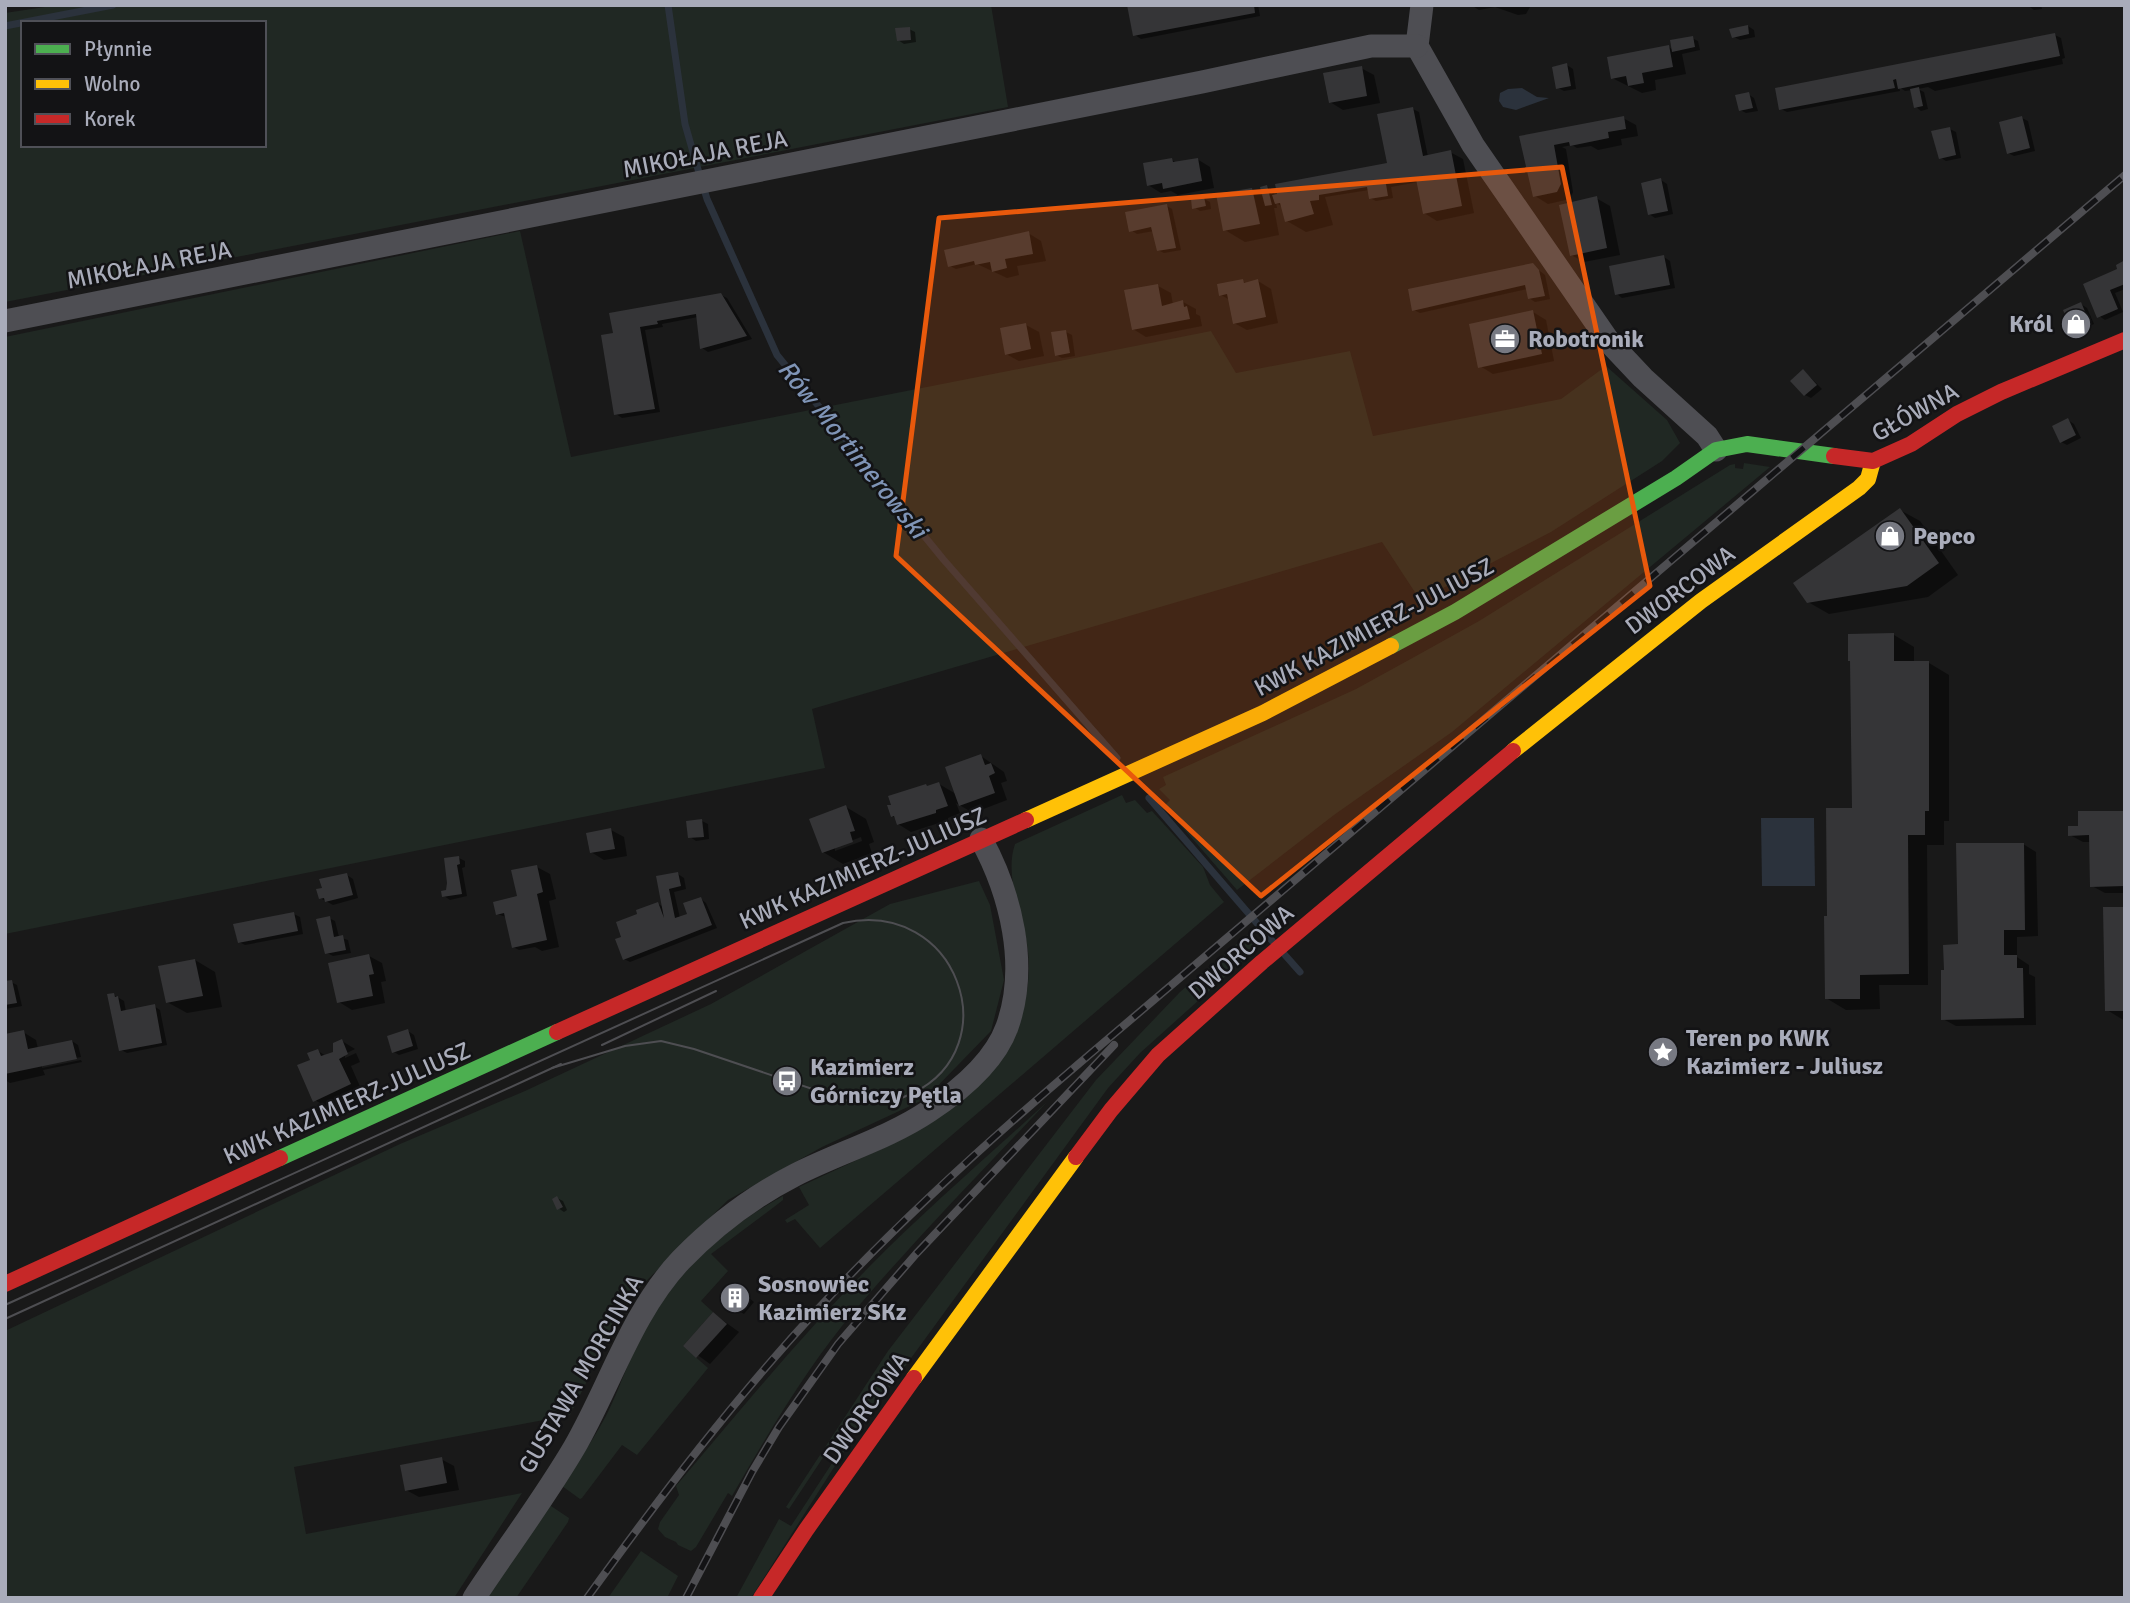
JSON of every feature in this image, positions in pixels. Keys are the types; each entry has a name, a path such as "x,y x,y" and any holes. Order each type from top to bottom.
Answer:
{"street":[{"path":"1422,5 1417,46 1473,145 1610,343 1643,378 1707,436 1716,450"},
{"name":"MIKOŁAJA REJA","path":"5,321 1188,85 1371,46 1417,46"},
{"name":"GŁÓWNA","path":"1716,450 1747,444 1873,461 1911,444 1957,414 2001,392 2125,340"},
{"name":"KWK KAZIMIERZ-JULIUSZ","path":"5,1284 1263,713 1455,612 1698,464 1716,450"},
{"name":"DWORCOWA","path":"761,1598 806,1530 977,1290 1111,1110 1158,1055 1262,961 1528,738 1701,601 1859,488 1868,479 1873,461"},
{"name":"GUSTAWA MORCINKA","path":"474,1598 574,1448 653,1293 682,1259 741,1209 794,1175 927,1113 964,1086 990,1057 1007,1028 1015,989 1017,948 1000,878 981,839"}],"highlighted area":[{"path":"1562,167 1650,586 1261,896 896,556 939,218"}],"shaded area":[{"path":"58,5 991,5 1008,107 5,302 5,13"},
{"path":"1522,88 1537,97 1549,98 1516,110 1503,107 1499,101 1500,93 1508,89"},
{"path":"520,231 571,457 1211,331 1236,373 1350,351 1373,436 1561,399 1606,366 1667,420 1680,443 1662,461 1551,532 1420,600 1382,542 812,709 825,768 5,934 5,337"},
{"path":"1744,463 1770,467 1452,732 1334,815 1237,890 1164,806 1170,800 1159,789 1166,785 1163,777 1356,689 1479,621 1730,465 1735,464 1735,468 1743,469"},
{"path":"1122,795 1126,803 1135,800 1147,813 1152,811 1203,867 1210,885 1224,902 820,1248 795,1219 787,1223 785,1220 809,1205 799,1187 900,1140 1016,1034 1025,1001 1029,967 1027,944 1013,881 1012,856 1015,844"},
{"path":"1761,818 1814,818 1815,886 1762,886"},
{"path":"979,881 990,905 1004,980 991,1031 925,1099 822,1147 728,1200 628,1299 570,1415 294,1467 306,1534 522,1493 454,1598 5,1598 5,1331 400,1144 525,1091 711,1004 890,904"},
{"path":"1251,932 1259,942 1247,957 1140,1053 1108,1088 855,1435 836,1438 789,1509 786,1507 888,1351 1096,1080 1180,992"},
{"path":"1047,1102 917,1240 842,1326 798,1388 732,1496 728,1493 696,1547 691,1551 665,1537 658,1529 679,1495 676,1486 793,1349 889,1247"},
{"path":"783,1196 783,1200 711,1254 728,1271 701,1301 713,1312 683,1346 708,1368 637,1455 622,1445 580,1499 562,1486 607,1414 637,1344 661,1302 691,1266 725,1234"},
{"path":"845,1450 751,1598 736,1598 779,1519 791,1526 840,1451"},
{"path":"548,1504 569,1518 568,1522 516,1598 486,1598"},
{"path":"641,1551 678,1576 667,1598 608,1598"}],"building":[{"path":"1127,5 1254,5 1255,13 1133,36"},
{"path":"1748,25 1749,34 1732,38 1729,29"},
{"path":"910,27 911,40 897,41 895,28"},
{"path":"2055,33 2060,56 1898,89 1896,79 1893,80 1895,88 1779,110 1775,88"},
{"path":"1693,36 1695,47 1672,52 1670,40"},
{"path":"1669,45 1673,67 1642,73 1644,83 1628,86 1626,76 1611,79 1607,57"},
{"path":"1567,63 1571,86 1556,89 1552,67"},
{"path":"1362,66 1367,96 1329,103 1323,73"},
{"path":"1919,87 1923,106 1914,108 1910,89"},
{"path":"1749,92 1753,108 1739,111 1735,95"},
{"path":"1413,107 1423,156 1451,150 1462,206 1423,214 1416,179 1386,184 1388,196 1369,199 1367,187 1319,195 1319,200 1310,201 1314,214 1285,222 1280,203 1275,204 1272,195 1277,194 1275,184 1387,163 1377,114"},
{"path":"1624,116 1626,129 1608,132 1609,138 1570,146 1569,142 1554,145 1561,184 1557,192 1533,197 1519,136"},
{"path":"2022,116 2030,148 2007,154 1999,122"},
{"path":"1950,127 1956,155 1939,159 1931,131"},
{"path":"1172,158 1173,162 1198,158 1202,181 1163,189 1162,183 1147,186 1143,163"},
{"path":"1661,178 1668,211 1648,215 1641,183"},
{"path":"1267,185 1272,205 1265,206 1260,187"},
{"path":"1252,188 1260,224 1223,231 1216,194"},
{"path":"1597,196 1607,248 1570,256 1559,205"},
{"path":"1204,197 1206,206 1192,209 1191,199"},
{"path":"1167,204 1176,248 1157,251 1151,227 1129,232 1125,212"},
{"path":"1029,231 1033,254 1005,259 1007,268 992,272 990,262 975,265 974,261 948,267 944,250"},
{"path":"1664,255 1670,285 1615,295 1609,266"},
{"path":"2125,260 2125,284 2110,290 2118,309 2097,318 2083,284 2117,269 2116,265"},
{"path":"1533,263 1539,270 1545,296 1528,299 1525,285 1412,311 1408,289"},
{"path":"1243,279 1244,283 1258,279 1266,317 1233,324 1227,294 1219,296 1217,284"},
{"path":"1158,284 1162,306 1183,300 1190,319 1132,330 1124,290"},
{"path":"721,293 747,336 700,349 696,314 640,327 655,409 614,415 601,335 613,333 609,313"},
{"path":"2081,302 2089,321 2071,329 2063,310"},
{"name":"Robotronik","path":"1533,310 1542,354 1478,368 1469,324"},
{"path":"1026,323 1031,349 1005,355 1000,328"},
{"path":"1066,330 1070,353 1055,356 1051,332"},
{"path":"1803,369 1817,385 1804,396 1790,381"},
{"path":"2068,418 2076,435 2060,443 2052,426"},
{"name":"Pepco","path":"1900,508 1939,563 1907,586 1807,603 1793,583"},
{"path":"1894,633 1894,661 1929,661 1929,811 1925,811 1925,835 1908,835 1909,974 1860,975 1860,999 1825,999 1826,808 1852,808 1848,634"},
{"path":"981,754 985,765 991,763 995,773 989,776 995,793 959,806 945,767"},
{"path":"939,782 948,806 936,810 936,813 897,825 887,805 891,805 888,796"},
{"path":"846,805 855,831 850,832 853,842 822,853 809,819"},
{"path":"2078,811 2125,811 2125,886 2090,887 2089,835 2068,836 2068,826 2078,826"},
{"path":"702,819 704,837 688,838 686,821"},
{"path":"611,828 615,849 590,853 586,833"},
{"path":"1956,843 2024,843 2025,930 2004,930 2004,955 2017,955 2017,968 2023,968 2024,1018 1941,1020 1943,945 1958,944"},
{"path":"459,856 460,864 457,865 462,894 442,897 441,891 446,890 447,883 444,858"},
{"path":"537,865 543,892 537,894 547,940 512,948 504,913 496,915 493,902 517,896 511,870"},
{"path":"678,872 681,886 669,889 675,918 687,914 683,903 701,897 712,925 623,960 615,939 621,937 616,922 637,914 636,910 658,902 664,918 656,876"},
{"path":"347,873 353,895 325,902 324,898 319,899 316,889 322,888 319,879"},
{"path":"2103,907 2125,907 2125,1011 2105,1011"},
{"path":"294,912 298,931 238,943 233,924"},
{"path":"330,916 334,937 343,935 346,950 325,954 316,919"},
{"path":"369,954 374,974 369,975 373,996 337,1003 328,963"},
{"path":"195,959 203,996 166,1003 158,966"},
{"path":"12,980 17,1003 5,1005 5,981"},
{"path":"114,993 115,997 118,996 121,1011 155,1004 162,1043 119,1051 107,994"},
{"path":"408,1029 413,1046 392,1053 387,1036"},
{"path":"24,1030 28,1049 72,1040 77,1059 5,1074 5,1034"},
{"path":"342,1039 348,1054 339,1059 351,1084 313,1102 297,1065 310,1060 307,1053 318,1049 321,1056 333,1052 333,1043"},
{"path":"557,1196 563,1207 557,1210 552,1199"},
{"name":"Sosnowiec Kazimierz SKz","path":"732,1284 749,1298 738,1312 720,1298"},
{"path":"713,1312 727,1324 696,1358 683,1346"},
{"path":"442,1457 447,1483 405,1491 400,1465"}],"waterway":[{"path":"31,21 113,5"},
{"name":"Rów Mortimerowski","path":"668,5 685,124 707,199 777,355 943,559 1117,758"},
{"path":"5,26 21,23"},
{"name":"Rów Mortimerowski","path":"1149,798 1274,943"},
{"name":"Rów Mortimerowski","path":"1285,955 1300,972"}],"tram line":[{"path":"5,1305 843,923 883,921 916,932 941,953 957,981 963,1012 959,1043 942,1071 913,1093 879,1103 845,1100 694,1049 661,1041 625,1046 552,1068"},
{"path":"602,1045 716,991"},
{"path":"5,1319 561,1064"}],"railway":[{"path":"587,1598 727,1413 788,1342 850,1275 947,1180 1082,1061 2125,175"},
{"path":"686,1598 752,1472 779,1427 838,1344 916,1254 1114,1045"}],"traffic: fast":[{"path":"1391,646 1455,612 1676,478 1716,450 1747,444 1834,456"},
{"path":"280,1158 557,1032"}],"traffic: slow":[{"path":"1513,751 1701,601 1859,488 1868,479 1873,461"},
{"path":"1026,820 1263,713 1391,646"},
{"path":"914,1378 1076,1157"}],"traffic: jam":[{"path":"1834,456 1873,461 1911,444 1957,414 2001,392 2125,340"},
{"path":"1076,1157 1111,1110 1158,1055 1262,962 1513,751"},
{"path":"557,1032 1026,820"},
{"path":"5,1284 280,1158"},
{"path":"761,1598 914,1378"}],"place":[{"name":"Król","path":"2076,324"},
{"name":"Robotronik","path":"1505,339"},
{"name":"Pepco","path":"1890,536"},
{"name":"Teren po KWK Kazimierz - Juliusz","path":"1663,1052"},
{"name":"Kazimierz Górniczy Pętla","path":"787,1081"},
{"name":"Sosnowiec Kazimierz SKz","path":"735,1298"}]}
